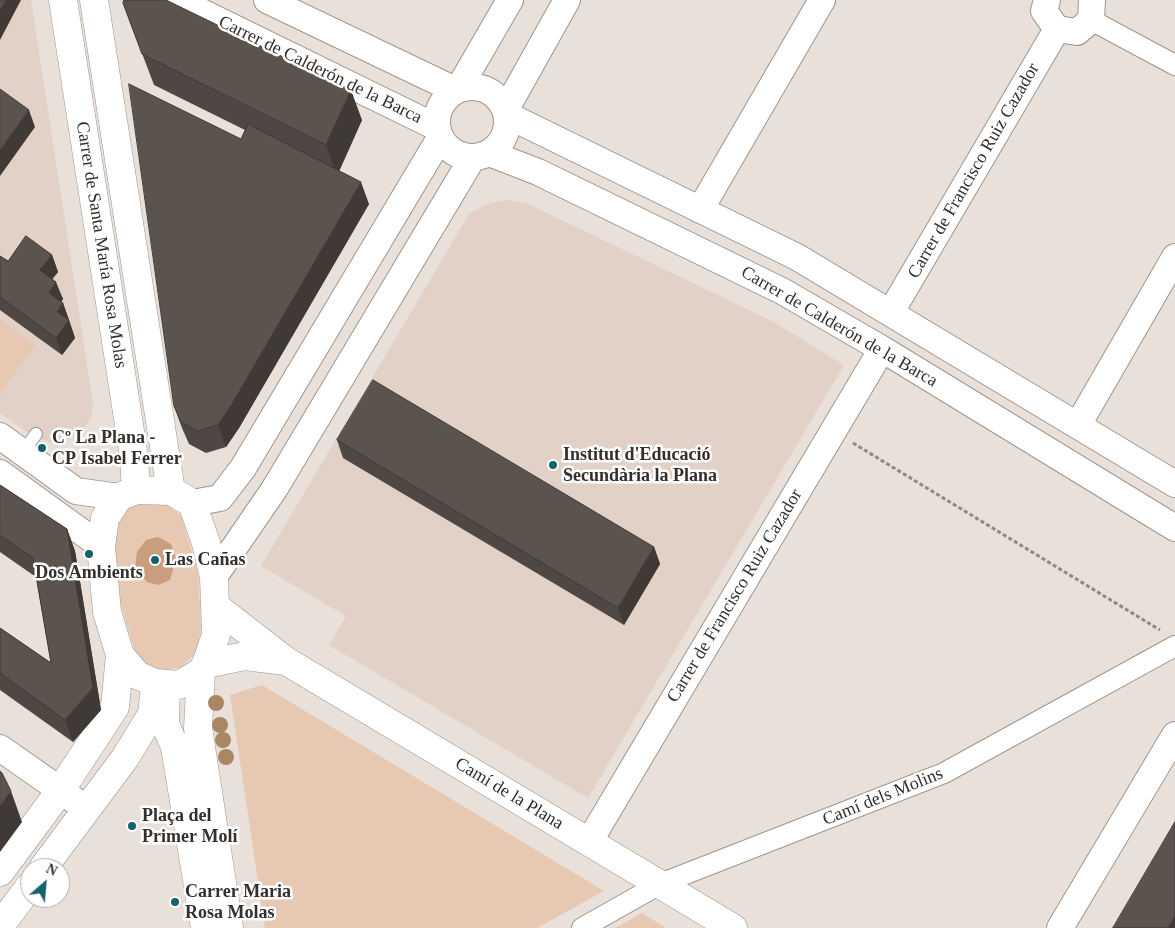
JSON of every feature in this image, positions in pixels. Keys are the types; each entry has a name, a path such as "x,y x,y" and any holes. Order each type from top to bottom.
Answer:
{"street":[{"name":"Carrer de Santa María Rosa Molas","path":"63,0 134,457 128,493"},
{"name":"Carrer de Calderón de la Barca","path":"177,0 438,132"},
{"path":"267,0 457,88 487,89 506,112"},
{"path":"0,436 29,444 76,491 220,498 243,468 438,132 439,105 457,88 510,0"},
{"path":"214,577 275,488 481,155 504,137 506,112 567,0"},
{"path":"700,210 822,0"},
{"path":"1047,0 1044,11 1056,30 1077,32 1091,10 1175,65"},
{"name":"Carrer de Santa María Rosa Molas","path":"99,5 182,497"},
{"name":"Carrer de Francisco Ruiz Cazador","path":"891,312 1056,30"},
{"name":"Carrer de Calderón de la Barca","path":"506,112 797,257 1175,484"},
{"path":"438,132 454,152 481,155"},
{"name":"Carrer de Calderón de la Barca","path":"481,155 538,172 782,291 882,349 1175,528"},
{"path":"1078,425 1175,257"},
{"name":"Carrer de Francisco Ruiz Cazador","path":"588,842 882,349"},
{"path":"0,473 101,546"},
{"path":"128,493 105,518 101,546 106,612 120,655 137,675 160,684 179,685 204,668"},
{"path":"182,497 206,543 214,577 216,635 204,668 198,728 229,928"},
{"name":"Camí de la Plana","path":"215,606 286,661 733,928"},
{"name":"Camí dels Molins","path":"582,928 660,884 944,773 1171,640"},
{"path":"0,872 60,791 115,707 120,655"},
{"name":"Camí de la Plana","path":"204,668 245,656 286,661"},
{"path":"160,684 166,724 175,747 205,928"},
{"path":"50,858 124,758 152,714 160,684"},
{"path":"1060,928 1175,735"},
{"path":"124,758 148,744 175,747"},
{"path":"0,748 87,809"},
{"path":"0,926 20,899"}],"path":[{"path":"833,431 1171,640"}],"shaded area":[{"path":"0,0 31,0 93,403 91,417 84,429 68,440 53,443 34,437 0,413"},
{"name":"Institut d'Educació Secundària la Plana","path":"508,200 526,203 772,321 844,365 588,798 329,645 346,616 261,566 469,214 489,203"},
{"path":"0,319 35,345 0,394"},
{"path":"165,502 181,516 198,572 201,626 197,651 182,667 159,671 138,659 122,609 114,569 113,550 114,533 119,519 131,504"},
{"path":"158,537 171,544 176,559 170,580 158,585 147,582 135,568 137,552 146,540"},
{"path":"262,685 604,891 537,928 265,928 230,695"},
{"path":"642,913 666,928 615,928"}],"building":[{"path":"0,0 6,0 0,11"},
{"path":"124,0 166,0 351,90 326,145 142,54 123,3"},
{"path":"129,84 241,139 248,124 361,182 231,406 218,425 198,431 181,422 174,406"},
{"path":"0,89 29,110 0,150"},
{"path":"26,236 52,255 40,270 56,282 49,293 63,303 57,312 69,320 56,338 0,297 0,256 8,261"},
{"path":"373,380 654,547 618,608 337,440"},
{"path":"0,485 67,529 93,688 65,720 0,673 0,628 51,663 33,558 0,535"},
{"path":"0,771 11,791 0,806"},
{"path":"1175,822 1175,916 1168,928 1113,928"}],"place":[{"name":"Cº La Plana - CP Isabel Ferrer","path":"42,448"},
{"name":"Institut d'Educació Secundària la Plana","path":"553,465"},
{"name":"Dos Ambients","path":"89,554"},
{"name":"Las Cañas","path":"155,560"},
{"name":"Plaça del Primer Molí","path":"132,826"},
{"name":"Carrer Maria Rosa Molas","path":"175,902"}]}
